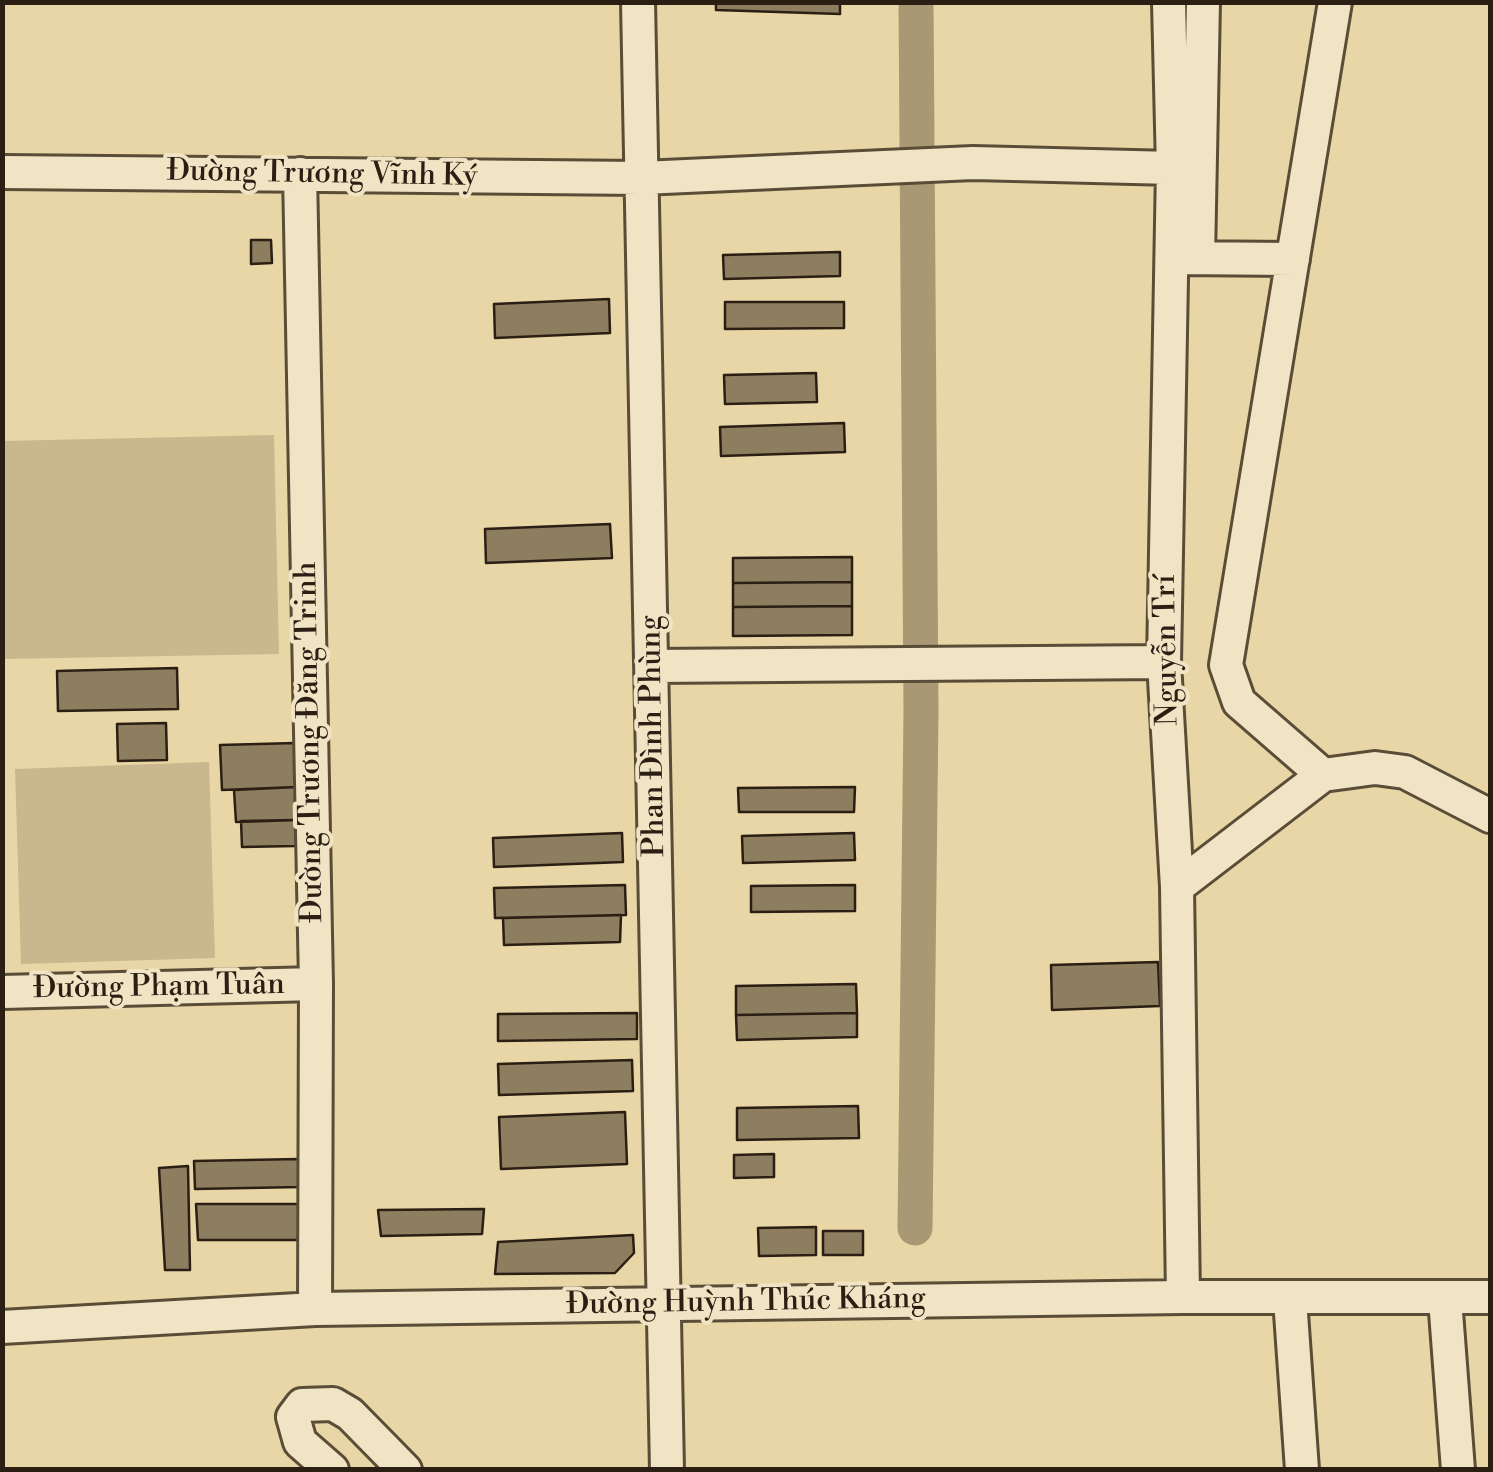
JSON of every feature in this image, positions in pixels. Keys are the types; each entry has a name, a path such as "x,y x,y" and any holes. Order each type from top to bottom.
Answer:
{"street":[{"name":"Phan Đình Phùng","path":"638,2 667,1470"},
{"name":"Nguyễn Trí","path":"1169,2 1172,168 1185,258 1164,662 1177,887 1183,1297"},
{"path":"1203,2 1185,258 1292,259"},
{"path":"1323,775 1240,702 1226,665 1335,2"},
{"name":"Đường Trương Vĩnh Ký","path":"2,172 642,178 973,163 1172,168"},
{"name":"Đường Trương Đăng Trinh","path":"300,174 316,984 315,1309"},
{"path":"652,666 1164,662"},
{"path":"1177,887 1323,775 1374,768 1405,772 1490,816"},
{"name":"Đường Phạm Tuân","path":"2,992 316,984"},
{"name":"Đường Huỳnh Thúc Kháng","path":"2,1327 315,1309 1183,1297 1490,1298"},
{"path":"1290,1299 1302,1470"},
{"path":"1445,1299 1458,1470"},
{"path":"332,1470 300,1442 293,1417 302,1405 333,1404 350,1414 405,1470"}],"shaded area":[{"path":"274,435 279,654 3,659 3,441"},
{"path":"209,762 215,958 21,964 15,769"}],"building":[{"path":"716,2 840,2 840,14 716,10"},
{"path":"251,240 271,240 272,263 251,264"},
{"path":"840,252 840,276 724,279 723,255"},
{"path":"609,299 610,333 495,338 494,304"},
{"path":"725,302 844,302 844,328 725,329"},
{"path":"816,373 817,402 725,404 724,375"},
{"path":"844,423 845,452 721,456 720,427"},
{"path":"610,524 612,558 486,563 485,529"},
{"path":"852,557 852,582 733,583 733,558"},
{"path":"852,582 852,606 733,607 733,583"},
{"path":"852,606 852,635 733,636 733,607"},
{"path":"177,668 178,709 58,711 57,671"},
{"path":"166,723 167,760 118,761 117,724"},
{"path":"295,743 297,787 222,790 220,745"},
{"path":"297,787 298,820 236,822 234,790"},
{"path":"855,787 854,812 739,812 738,788"},
{"path":"295,820 296,846 242,847 241,821"},
{"path":"622,833 623,862 494,867 493,838"},
{"path":"854,833 855,860 743,863 742,836"},
{"path":"625,885 626,915 495,918 494,888"},
{"path":"855,885 855,911 751,912 751,886"},
{"path":"621,915 620,942 504,945 503,918"},
{"path":"1158,962 1160,1006 1052,1010 1051,965"},
{"path":"856,984 857,1013 736,1015 736,986"},
{"path":"637,1013 637,1039 498,1041 498,1014"},
{"path":"857,1013 857,1037 737,1040 736,1015"},
{"path":"632,1060 633,1091 499,1095 498,1064"},
{"path":"858,1106 859,1138 737,1140 737,1108"},
{"path":"625,1112 627,1164 501,1169 499,1117"},
{"path":"774,1154 774,1177 734,1178 734,1155"},
{"path":"299,1159 300,1187 195,1189 194,1161"},
{"path":"188,1166 190,1270 165,1270 159,1168"},
{"path":"196,1204 300,1204 300,1240 198,1240"},
{"path":"484,1209 482,1234 381,1236 378,1210"},
{"path":"816,1227 816,1255 759,1256 758,1228"},
{"path":"823,1231 863,1231 863,1255 823,1255"},
{"path":"633,1235 634,1253 615,1273 495,1274 498,1242"}],"waterway":[{"path":"915,1228 921,711 916,2"}]}
